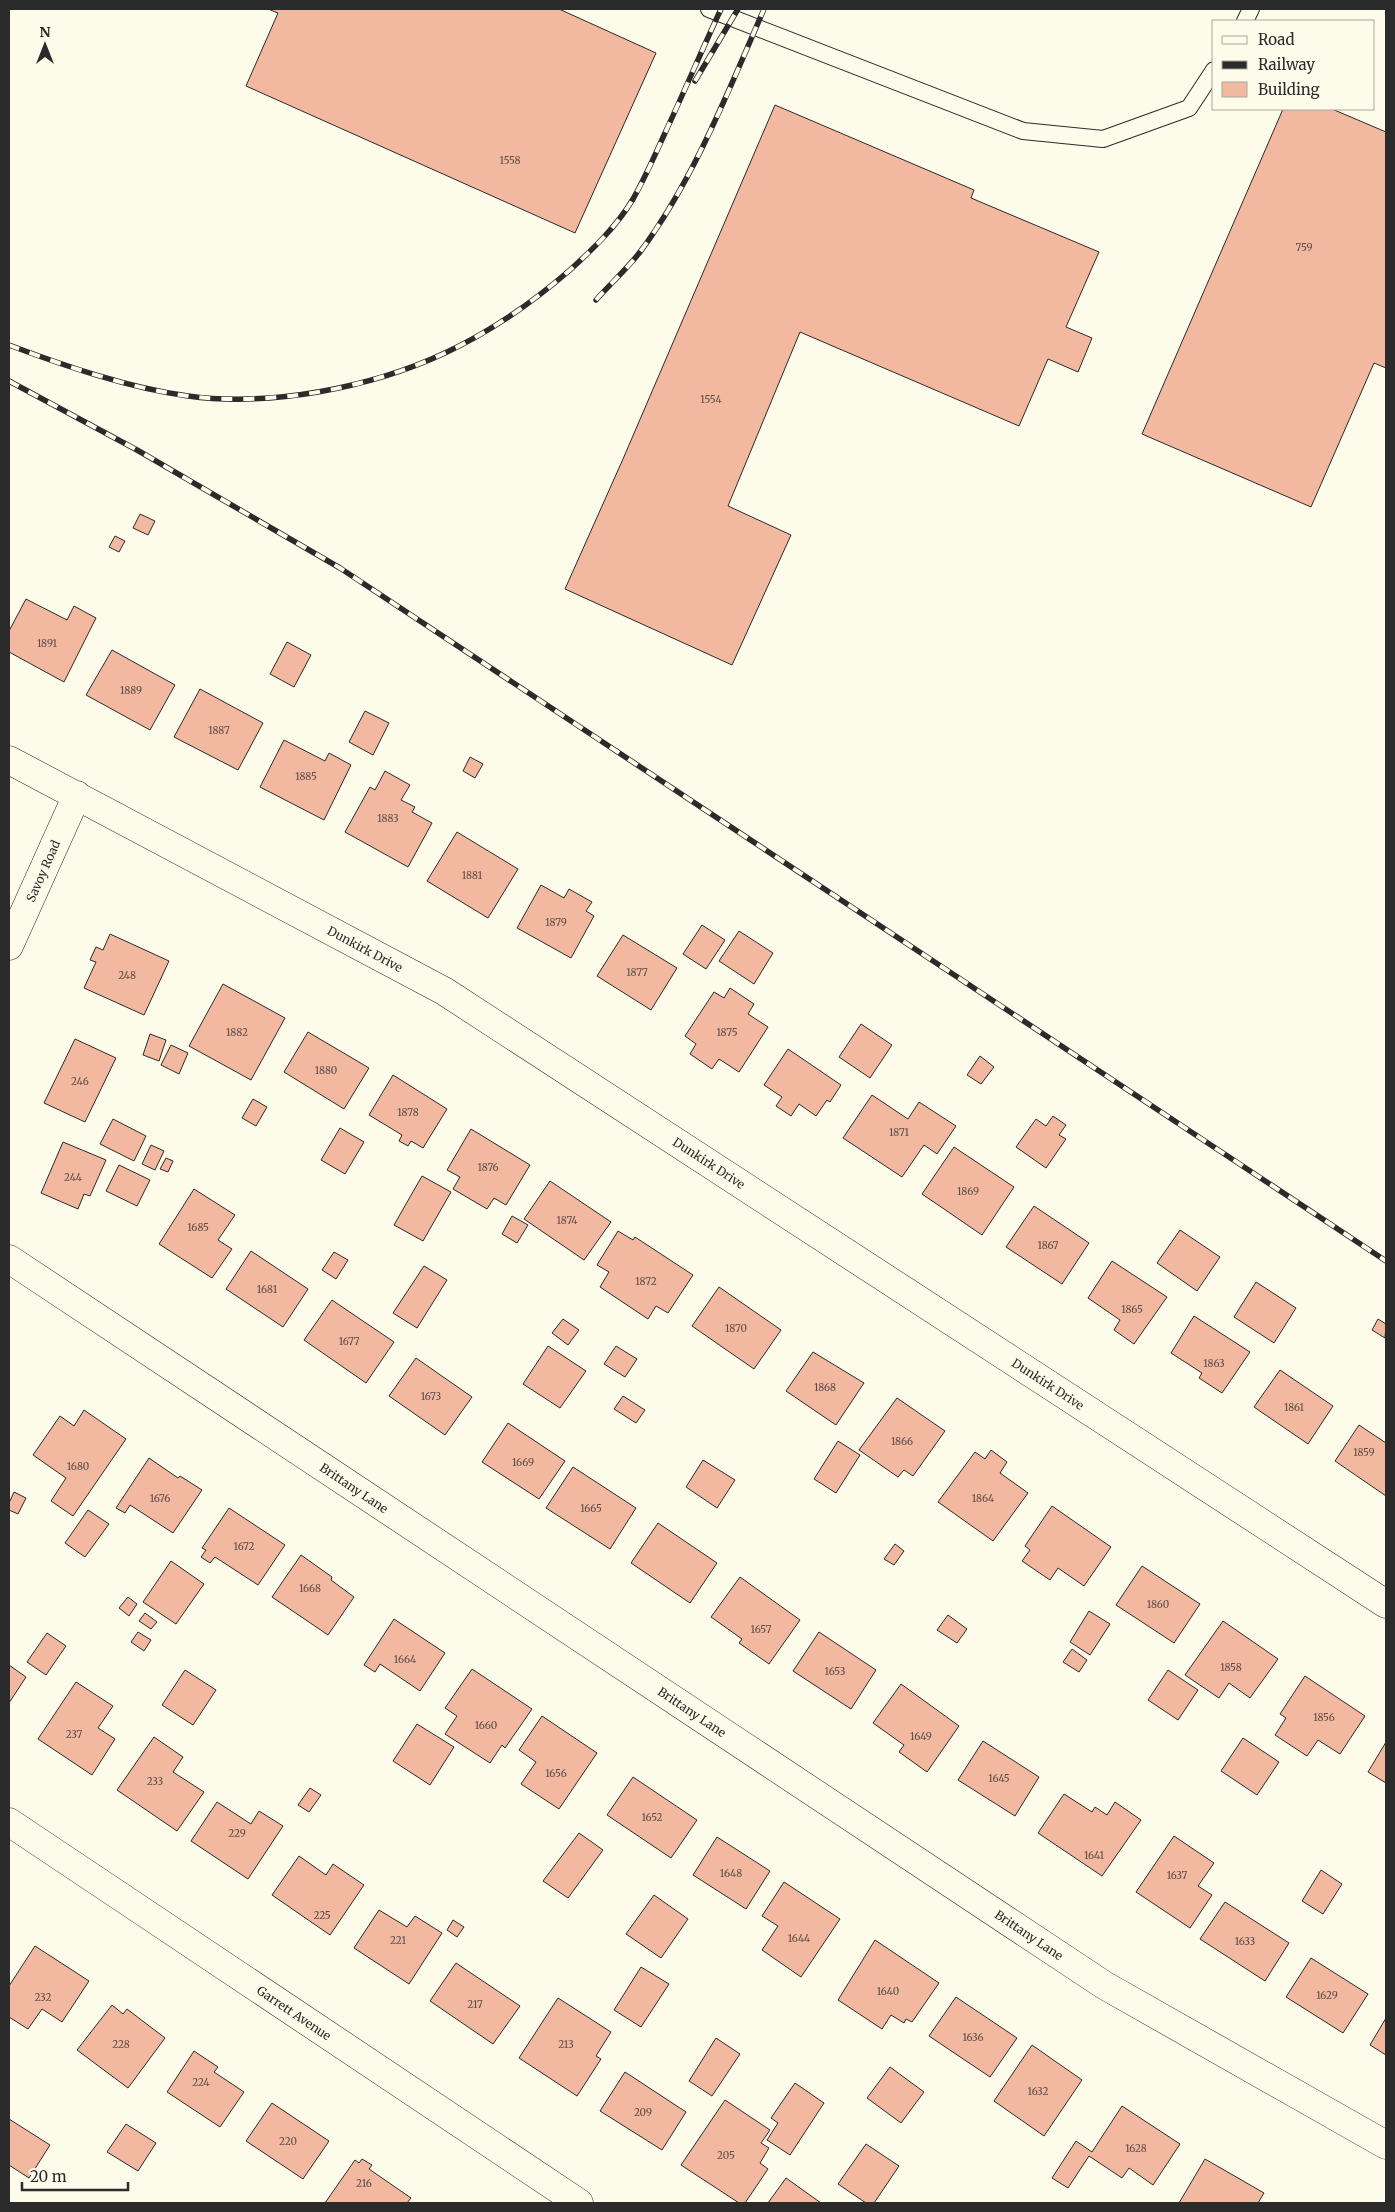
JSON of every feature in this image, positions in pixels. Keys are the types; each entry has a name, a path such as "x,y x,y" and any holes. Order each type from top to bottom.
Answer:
{"street":[{"name":"Dunkirk Drive","path":"9,760 444,991 1386,1604"},
{"name":"Savoy Road","path":"9,946 77,795"},
{"name":"Brittany Lane","path":"9,1259 1104,1985 1386,2146"},
{"name":"Garrett Avenue","path":"9,1822 579,2203"}],"lane":[{"path":"709,9 1023,131 1103,139 1189,108 1212,73"}],"building":[{"path":"268,9 559,9 656,53 575,233 246,86 278,13"},
{"path":"775,105 974,190 971,198 1099,252 1066,327 1092,338 1078,372 1048,359 1019,426 800,332 728,506 791,535 732,665 565,589"},
{"path":"1283,110 1334,110 1386,132 1386,368 1374,363 1311,507 1142,434"},
{"path":"140,514 155,521 148,535 133,528"},
{"path":"115,536 125,541 119,552 109,547"},
{"path":"26,599 67,620 74,606 96,618 64,682 9,652 9,631"},
{"path":"287,642 311,655 294,687 270,674"},
{"path":"112,650 175,685 150,730 86,695"},
{"path":"200,689 263,723 238,770 174,737"},
{"path":"365,711 389,723 373,755 349,742"},
{"path":"284,740 325,761 329,753 351,765 324,820 260,787"},
{"path":"470,757 483,764 475,778 463,771"},
{"path":"385,771 410,785 401,800 415,807 412,812 432,823 408,867 345,832 370,787 375,790"},
{"path":"457,832 518,869 488,918 427,881"},
{"path":"541,885 564,898 569,889 592,902 586,911 594,916 571,958 517,928"},
{"path":"702,925 725,940 706,969 683,954"},
{"path":"739,931 773,953 754,984 719,961"},
{"path":"110,934 169,961 144,1015 84,988 96,962 90,960 96,947 103,950"},
{"path":"623,935 677,968 651,1010 597,976"},
{"path":"223,984 285,1018 251,1080 189,1046"},
{"path":"730,988 754,1004 748,1014 768,1027 739,1072 719,1059 712,1069 690,1054 696,1044 685,1036 714,992 724,998"},
{"path":"861,1024 892,1045 870,1078 839,1057"},
{"path":"308,1032 369,1068 344,1109 284,1072"},
{"path":"150,1034 166,1040 159,1061 143,1055"},
{"path":"75,1039 116,1058 85,1122 44,1103"},
{"path":"171,1045 188,1053 179,1074 161,1065"},
{"path":"788,1049 841,1085 830,1102 827,1100 816,1116 799,1104 791,1116 776,1106 782,1097 764,1085"},
{"path":"980,1056 994,1067 981,1084 967,1075"},
{"path":"393,1075 447,1109 423,1148 411,1141 408,1146 399,1141 402,1135 369,1115"},
{"path":"872,1095 908,1119 919,1102 956,1126 937,1154 924,1145 902,1177 843,1138"},
{"path":"253,1099 267,1107 256,1126 242,1118"},
{"path":"1053,1116 1066,1125 1059,1135 1066,1139 1046,1168 1016,1147 1036,1119 1046,1126"},
{"path":"113,1119 146,1136 134,1161 100,1144"},
{"path":"340,1128 364,1142 345,1174 321,1160"},
{"path":"471,1129 530,1165 506,1205 494,1198 487,1209 453,1189 460,1177 447,1170"},
{"path":"63,1142 106,1160 90,1196 84,1194 78,1209 41,1193"},
{"path":"151,1145 164,1151 155,1170 142,1164"},
{"path":"954,1147 1014,1187 982,1235 922,1194"},
{"path":"166,1158 173,1161 168,1172 160,1169"},
{"path":"119,1165 150,1180 137,1206 106,1191"},
{"path":"422,1176 451,1192 423,1241 394,1225"},
{"path":"550,1181 611,1222 584,1260 524,1219"},
{"path":"194,1189 235,1215 218,1240 232,1249 212,1278 159,1244"},
{"path":"1034,1206 1089,1243 1062,1284 1006,1247"},
{"path":"512,1216 528,1225 517,1243 502,1234"},
{"path":"1180,1230 1220,1257 1197,1291 1157,1263"},
{"path":"618,1231 633,1240 635,1237 693,1275 668,1313 656,1306 648,1319 600,1287 609,1272 597,1265"},
{"path":"251,1251 308,1289 283,1327 226,1289"},
{"path":"334,1252 348,1260 336,1279 322,1270"},
{"path":"1112,1261 1167,1297 1134,1344 1114,1330 1120,1320 1088,1298"},
{"path":"424,1266 447,1280 417,1328 393,1313"},
{"path":"1256,1282 1296,1308 1274,1343 1234,1317"},
{"path":"719,1287 781,1330 754,1369 692,1326"},
{"path":"332,1300 394,1342 366,1383 304,1340"},
{"path":"1194,1316 1250,1352 1222,1393 1199,1378 1202,1373 1171,1353"},
{"path":"563,1319 579,1330 568,1345 552,1333"},
{"path":"1378,1319 1386,1324 1385,1338 1372,1330"},
{"path":"548,1346 586,1371 560,1408 523,1384"},
{"path":"616,1346 637,1359 625,1377 604,1364"},
{"path":"813,1352 864,1383 836,1425 786,1391"},
{"path":"416,1358 472,1397 445,1435 389,1396"},
{"path":"1280,1370 1333,1406 1308,1444 1254,1407"},
{"path":"623,1396 645,1410 636,1423 614,1409"},
{"path":"897,1398 945,1431 913,1476 904,1470 898,1477 859,1450"},
{"path":"84,1410 126,1439 73,1516 51,1501 66,1478 33,1455 60,1416 74,1426"},
{"path":"508,1423 565,1461 539,1499 482,1462"},
{"path":"1359,1425 1386,1443 1386,1496 1335,1461"},
{"path":"838,1441 860,1455 836,1493 814,1479"},
{"path":"991,1450 1007,1462 1000,1473 1028,1493 993,1541 938,1502 975,1452 985,1459"},
{"path":"149,1458 178,1478 180,1476 202,1490 173,1533 130,1505 125,1513 116,1508"},
{"path":"703,1460 735,1480 717,1508 686,1487"},
{"path":"573,1467 636,1508 610,1549 546,1508"},
{"path":"14,1492 26,1498 18,1514 9,1510 9,1503"},
{"path":"1052,1506 1111,1547 1084,1586 1058,1568 1050,1580 1022,1561 1030,1550 1025,1546"},
{"path":"229,1508 285,1545 258,1585 215,1557 210,1563 201,1557 206,1550 202,1548"},
{"path":"88,1510 109,1524 85,1557 65,1543"},
{"path":"658,1523 717,1563 690,1603 631,1563"},
{"path":"895,1544 904,1551 894,1565 884,1559"},
{"path":"301,1555 332,1577 331,1580 354,1597 328,1635 272,1597"},
{"path":"171,1561 204,1584 176,1624 143,1602"},
{"path":"1142,1566 1200,1604 1174,1643 1116,1605"},
{"path":"740,1577 800,1620 769,1664 739,1643 742,1639 711,1617"},
{"path":"128,1597 137,1604 129,1616 119,1608"},
{"path":"1089,1611 1110,1624 1090,1655 1070,1642"},
{"path":"145,1613 157,1622 151,1629 139,1621"},
{"path":"948,1615 967,1629 957,1643 937,1630"},
{"path":"394,1619 445,1653 420,1691 380,1664 375,1672 364,1665"},
{"path":"1223,1621 1278,1659 1250,1698 1229,1683 1219,1698 1185,1675"},
{"path":"138,1632 151,1640 144,1651 131,1642"},
{"path":"819,1632 876,1670 851,1709 793,1671"},
{"path":"47,1633 66,1646 46,1675 27,1662"},
{"path":"1072,1649 1087,1660 1079,1672 1063,1662"},
{"path":"9,1665 26,1677 9,1703"},
{"path":"472,1669 532,1709 505,1748 502,1745 490,1763 445,1734 457,1716 445,1708"},
{"path":"185,1670 216,1690 193,1725 162,1705"},
{"path":"1168,1670 1198,1690 1178,1720 1148,1700"},
{"path":"1305,1676 1365,1716 1340,1754 1318,1740 1307,1756 1275,1735 1286,1718 1280,1714"},
{"path":"76,1682 113,1706 98,1728 115,1739 92,1775 38,1739"},
{"path":"901,1684 959,1726 927,1772 899,1752 904,1745 873,1723"},
{"path":"542,1716 597,1753 559,1809 521,1784 536,1762 519,1750"},
{"path":"417,1724 454,1747 430,1785 393,1761"},
{"path":"154,1737 183,1757 173,1772 204,1792 177,1831 117,1790"},
{"path":"1243,1738 1279,1762 1257,1795 1221,1771"},
{"path":"983,1741 1039,1777 1015,1816 958,1780"},
{"path":"1386,1742 1386,1783 1368,1772"},
{"path":"633,1777 697,1820 671,1858 607,1815"},
{"path":"310,1788 321,1795 309,1812 298,1805"},
{"path":"1064,1794 1092,1812 1095,1807 1107,1815 1115,1802 1141,1820 1102,1876 1038,1833"},
{"path":"217,1802 251,1824 259,1811 283,1826 248,1879 191,1841"},
{"path":"579,1833 603,1850 568,1898 543,1881"},
{"path":"1174,1836 1214,1863 1198,1886 1212,1895 1190,1928 1136,1892"},
{"path":"717,1837 770,1871 746,1909 693,1875"},
{"path":"299,1856 326,1875 333,1864 364,1885 330,1935 272,1895"},
{"path":"1321,1870 1342,1884 1323,1914 1302,1901"},
{"path":"784,1882 840,1919 801,1977 762,1950 778,1926 762,1916"},
{"path":"654,1895 688,1919 661,1958 626,1934"},
{"path":"1225,1902 1289,1943 1265,1981 1200,1939"},
{"path":"379,1910 407,1927 415,1916 442,1933 409,1984 354,1948"},
{"path":"453,1920 464,1927 457,1937 447,1930"},
{"path":"875,1940 939,1983 912,2022 906,2019 904,2023 891,2015 882,2029 838,2000"},
{"path":"35,1946 89,1981 62,2022 42,2009 28,2029 9,2017 9,1986"},
{"path":"1311,1958 1368,1994 1343,2033 1286,1997"},
{"path":"456,1963 520,2006 493,2044 430,2001"},
{"path":"641,1967 669,1984 641,2027 614,2010"},
{"path":"956,1997 1017,2038 990,2077 929,2036"},
{"path":"558,1998 611,2032 596,2056 601,2059 577,2096 519,2058"},
{"path":"112,2005 123,2014 127,2009 165,2038 128,2088 77,2050"},
{"path":"1386,2018 1386,2055 1370,2045"},
{"path":"716,2038 740,2054 712,2096 689,2081"},
{"path":"1032,2045 1082,2080 1044,2136 994,2101"},
{"path":"194,2051 218,2067 214,2072 244,2092 220,2127 167,2092"},
{"path":"890,2067 924,2092 901,2123 867,2098"},
{"path":"625,2072 686,2112 662,2150 600,2111"},
{"path":"795,2083 824,2103 790,2155 767,2140 778,2123 771,2118"},
{"path":"725,2100 770,2130 761,2143 769,2148 760,2163 768,2169 745,2203 739,2203 681,2165"},
{"path":"272,2103 329,2141 303,2179 246,2141"},
{"path":"1122,2106 1180,2144 1153,2185 1129,2168 1122,2178 1089,2156 1068,2188 1052,2178 1076,2141 1092,2152"},
{"path":"9,2119 50,2145 29,2178 9,2165"},
{"path":"126,2124 156,2143 138,2171 107,2152"},
{"path":"866,2144 899,2166 874,2203 866,2203 838,2184"},
{"path":"362,2159 372,2165 369,2169 411,2198 407,2203 325,2203 355,2160 359,2163"},
{"path":"1205,2159 1264,2193 1258,2203 1179,2203"},
{"path":"786,2178 821,2203 768,2203"}],"railway":[{"path":"9,345 75,368 143,388 188,396 220,399 286,396 352,385 416,365 462,345 495,326 541,294 587,254 620,219 646,175 721,9"},
{"path":"695,81 738,9"},
{"path":"596,300 640,252 677,195 709,134 764,9"},
{"path":"9,381 137,450 340,568 1386,1261"}]}
